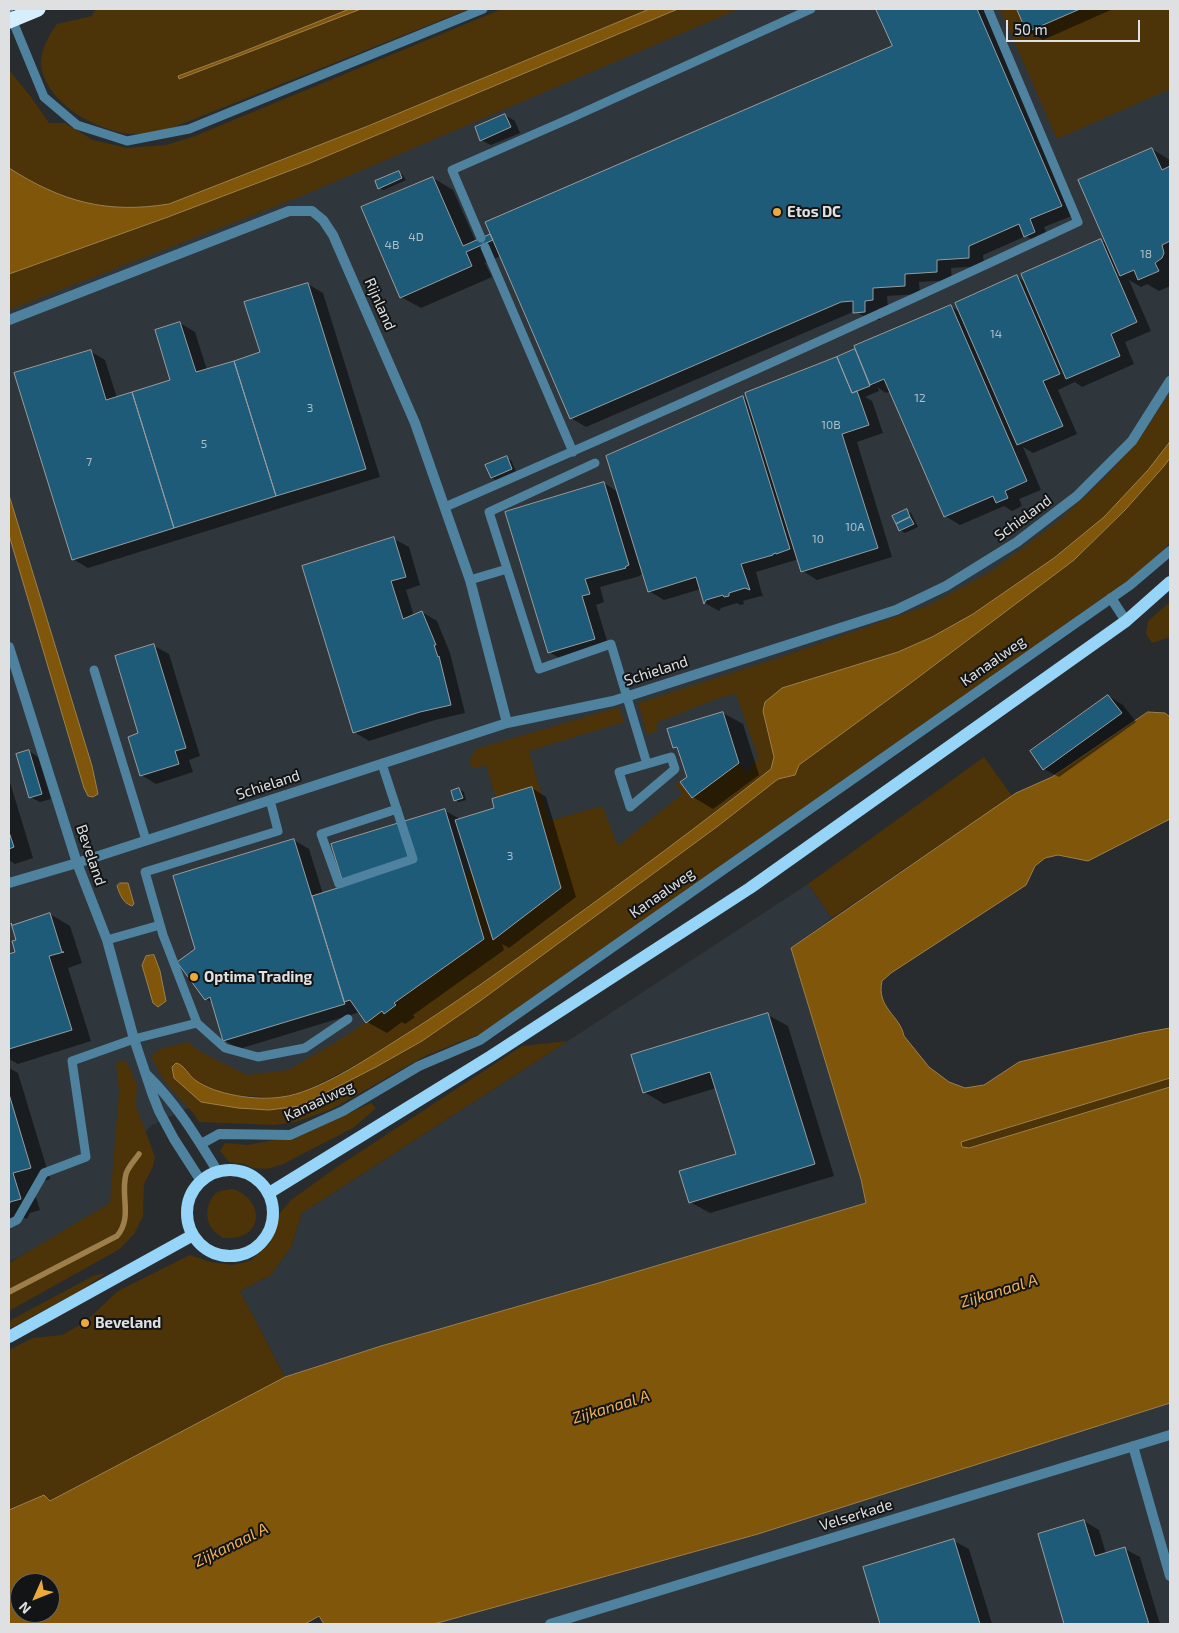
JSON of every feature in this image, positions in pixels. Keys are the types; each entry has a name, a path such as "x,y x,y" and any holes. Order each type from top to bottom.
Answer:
{"highway":[{"path":"10,17 38,9"}],"main road":[{"path":"269,1193 491,1056 750,888 1126,621 1170,582"},
{"path":"233,1170 247,1174 260,1182 269,1193 274,1215 267,1236 251,1251 230,1257 209,1251 193,1235 188,1221 188,1207 192,1193 202,1181 218,1172 233,1170"},
{"path":"9,1337 193,1235"}],"street":[{"name":"Rijnland","path":"9,320 289,211 312,210 323,220 333,235 415,423 470,580 507,723"},
{"name":"Schieland","path":"9,883 77,863 507,723 614,701 896,610 946,586 1017,542 1077,496 1132,441 1170,381"},
{"name":"Kanaalweg","path":"201,1144 220,1134 290,1135 343,1111 420,1066 480,1040 1130,585 1170,551"},
{"path":"1111,598 1126,621"},
{"name":"Beveland","path":"9,647 77,863 107,940 145,1073 159,1111 202,1181"},
{"name":"Beveland","path":"145,1073 156,1083 186,1121 218,1172"},
{"name":"Velserkade","path":"550,1624 1170,1435"},
{"path":"1133,1446 1170,1576"}],"lane":[{"path":"10,17 44,97 76,125 127,141 189,129 483,9"},
{"path":"573,452 452,170 812,9"},
{"path":"445,507 573,452 915,298 1078,222 988,9"},
{"path":"595,463 489,512 539,669 611,644 647,764"},
{"path":"470,580 507,569"},
{"path":"94,670 146,840"},
{"path":"671,757 675,770 630,807 619,772 647,764 671,757"},
{"path":"382,764 397,809 413,859 339,884 321,834 397,809"},
{"path":"270,800 278,831 145,872 160,925 197,1023 225,1048 258,1057 305,1048 348,1019"},
{"path":"107,940 160,925"},
{"path":"9,1224 17,1220 44,1173 86,1157 72,1061 134,1039 197,1023"}],"shaded area":[{"path":"100,9 469,9 177,126 138,134 111,130 71,110 50,89 44,76 41,63 42,53 48,37 57,24 92,16 94,11"},
{"path":"502,9 650,9 368,126 169,204 143,209 107,208 56,193 9,168 9,70 49,123 65,123 93,140 127,148 166,145 195,136"},
{"path":"678,9 739,9 297,198 9,310 9,274 168,217 395,128"},
{"path":"686,9 1170,9 1170,458 480,1001 201,1102 152,1125 118,1159 112,1207 9,1262 9,203 173,228"},
{"path":"1000,9 1170,9 1170,89 1057,139"},
{"path":"1170,393 1170,442 1148,470 1104,517 1054,558 973,614 932,637 898,652 782,688 763,711 774,757 771,769 633,875 432,1019 365,1060 308,1090 282,1098 230,1095 205,1087 193,1079 181,1064 174,1078 269,1110 376,1067 422,1041 480,1001 718,826 778,779 795,775 799,765 1074,560 1125,510 1170,458 1170,543 1141,571 932,720 480,1034 425,1056 332,1109 296,1122 275,1125 199,1122 164,1081 151,1056 160,1049 188,1042 199,1051 247,1075 288,1070 346,1036 484,939 465,875 473,871 509,842 486,765 473,769 469,761 476,749 619,707 624,722 529,751 549,821 602,806 618,846 682,794 675,783 680,782 692,798 739,763 747,773 758,757 736,694 716,699 656,723 658,730 647,735 638,703 775,659 929,605 990,572 1056,523 1105,478 1143,434"},
{"path":"1170,602 1170,637 1152,643 1146,634 1148,621"},
{"path":"984,757 1012,796 832,918 808,884"},
{"path":"808,884 832,918 791,948 861,1179 866,1203 381,1346 285,1377 240,1291 271,1275 291,1247 302,1213"},
{"path":"568,1041 302,1213 291,1247 271,1275 240,1291 285,1377 50,1501 44,1495 9,1510 9,1350 33,1338 62,1335 85,1322 118,1291 190,1255 210,1262 232,1265 250,1261 270,1243 280,1213 291,1200 337,1167 522,1046"},
{"path":"124,1060 129,1066 137,1085 136,1106 155,1157 153,1166 144,1184 143,1216 134,1234 120,1249 9,1311 9,1263 110,1203 119,1091 116,1063"},
{"path":"1170,1078 1170,1087 969,1148 962,1147 961,1141 966,1139"},
{"path":"371,1103 376,1108 353,1128 283,1164 267,1169 253,1168 244,1164 229,1162 220,1151 225,1143 247,1145 302,1135"},
{"path":"232,1189 246,1196 251,1201 256,1215 255,1222 246,1234 238,1237 223,1238 210,1225 207,1215 208,1207 216,1193"},
{"path":"106,1273 81,1290 9,1329 9,1321 93,1276"},
{"path":"1170,1403 1170,1624 434,1624 758,1534"}],"water":[{"path":"350,9 361,9 179,79 178,76"},
{"path":"650,9 678,9 310,163 168,217 9,274 9,168 48,189 86,202 105,206 125,207 169,204 368,126"},
{"path":"1170,442 1170,458 1164,466 1125,510 1074,560 799,765 795,775 778,779 718,826 480,1001 422,1041 300,1106 269,1110 238,1108 201,1102 174,1078 172,1067 176,1063 182,1066 195,1080 214,1090 237,1096 282,1097 310,1089 341,1074 418,1027 612,889 771,769 774,757 763,711 765,702 782,688 898,652 932,637 973,614 1054,558 1104,517 1148,470"},
{"path":"9,495 92,766 98,794 93,797 88,796 84,788 9,535"},
{"name":"Zijkanaal A","path":"1148,712 1165,713 1170,717 1170,819 1088,861 1058,855 1045,858 1035,866 1026,885 891,973 882,981 882,998 898,1022 904,1036 929,1067 949,1082 965,1088 984,1085 1019,1062 1170,1028 1170,1078 961,1142 962,1147 969,1148 1170,1087 1170,1403 758,1534 434,1624 324,1624 319,1616 305,1624 9,1624 9,1510 44,1495 50,1501 285,1377 381,1346 866,1203 861,1179 791,948 1016,793 1052,777"},
{"path":"120,883 128,883 134,904 132,906 124,901 117,886"},
{"path":"154,955 160,971 166,1001 158,1007 153,1003 142,965 146,956"}],"building":[{"name":"Etos DC","path":"876,9 977,9 1062,206 1030,219 1035,232 1024,237 1019,224 969,246 969,258 937,260 937,272 905,274 905,286 873,288 873,300 865,301 865,312 853,313 853,301 841,302 570,419 485,222 892,46"},
{"path":"1017,9 1080,9 1027,32"},
{"path":"505,114 511,127 480,141 475,127"},
{"path":"1152,148 1162,170 1170,166 1170,241 1162,245 1164,253 1162,258 1155,263 1159,271 1138,280 1134,270 1120,276 1078,180"},
{"path":"399,171 402,178 378,189 375,181"},
{"path":"433,177 463,246 490,234 493,240 466,252 472,266 400,298 361,207"},
{"path":"1101,239 1137,322 1111,334 1120,356 1066,379 1021,274"},
{"path":"1017,275 1060,374 1043,381 1063,426 1017,445 955,303"},
{"path":"308,283 366,469 276,496 234,361 260,352 244,302"},
{"path":"951,305 1027,481 1005,491 1008,498 996,503 993,496 944,517 884,379 870,385 854,346"},
{"path":"180,322 196,372 234,361 276,496 174,528 132,392 170,380 155,330"},
{"path":"855,349 870,386 852,393 837,357"},
{"path":"91,350 106,400 132,392 174,528 72,560 14,373"},
{"path":"837,357 852,393 857,391 869,425 842,434 878,548 801,572 745,393"},
{"path":"743,396 790,549 741,564 750,590 745,588 729,593 729,596 724,597 723,595 706,600 704,604 696,577 648,592 606,456"},
{"path":"507,456 512,469 491,478 485,465"},
{"path":"604,482 629,565 626,568 585,579 590,594 582,596 595,639 548,653 505,512"},
{"path":"907,509 910,517 896,524 892,516"},
{"path":"910,517 914,524 899,531 896,524"},
{"path":"394,537 406,577 391,581 403,619 422,611 436,645 434,645 439,656 451,705 420,712 353,733 302,566"},
{"path":"154,644 186,748 175,751 179,764 140,776 128,737 138,733 115,656"},
{"path":"1108,695 1122,713 1043,770 1030,751"},
{"path":"723,712 739,763 692,798 680,782 687,777 677,747 673,748 667,729"},
{"path":"29,750 42,794 29,798 16,754"},
{"path":"532,787 561,888 493,940 455,820 494,808 492,799"},
{"path":"459,788 463,798 454,801 451,791"},
{"path":"445,809 484,939 394,1003 396,1005 384,1014 382,1011 366,1023 350,1000 344,1002 312,896 344,886 331,844"},
{"path":"9,832 14,847 9,849"},
{"path":"294,839 345,1004 223,1041 210,997 205,1000 177,962 195,949 173,876"},
{"path":"50,913 62,952 64,952 49,956 72,1030 9,1049 9,954 15,952 12,941 16,940 11,923 12,925"},
{"path":"768,1013 815,1164 689,1203 679,1171 736,1154 710,1072 643,1093 631,1055"},
{"path":"9,1094 31,1168 13,1173 21,1199 10,1202 9,1207"},
{"path":"1084,1520 1095,1556 1125,1547 1149,1624 1064,1624 1038,1534"},
{"path":"954,1539 980,1624 880,1624 863,1567"}],"waterway":[{"path":"9,1292 117,1236 122,1229 124,1221 126,1174 139,1154"}],"place":[{"name":"Etos DC","path":"777,212"},
{"name":"Optima Trading","path":"194,977"},
{"name":"Beveland","path":"85,1323"}]}
